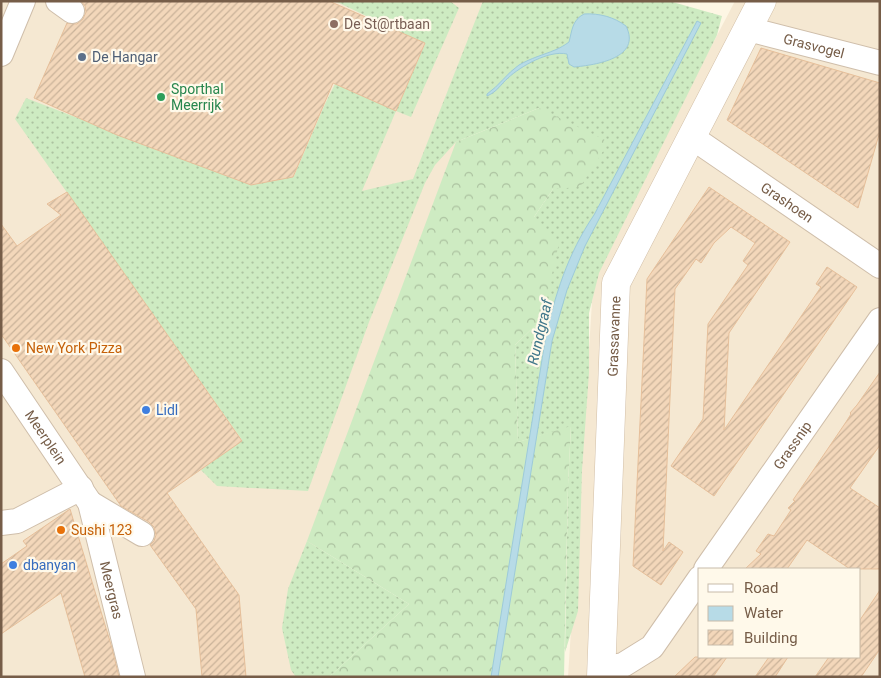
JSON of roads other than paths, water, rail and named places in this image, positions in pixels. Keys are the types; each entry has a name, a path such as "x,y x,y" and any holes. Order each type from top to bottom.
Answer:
{"street":[{"path":"1,54 23,1"},
{"name":"Grassavanne","path":"601,673 616,283 693,138 762,1"},
{"name":"Grasvogel","path":"748,29 880,63"},
{"name":"Grashoen","path":"693,138 880,266"},
{"name":"Grassnip","path":"707,568 880,320"},
{"name":"Meerplein","path":"1,371 85,495"},
{"path":"1,523 17,521 85,495 142,534"},
{"name":"Meergras","path":"85,495 133,677"},
{"path":"601,673 623,665 652,647 698,581"}],"water":[{"path":"584,14 606,16 626,26 629,37 628,46 622,53 604,62 574,67 569,64 567,54 552,54 520,69 487,96 519,65 569,42 577,19"},
{"path":"697,21 701,23 585,246 567,290 552,341 498,677 491,677 545,341 563,276 569,260"}],"place":[{"name":"De St@rtbaan","path":"334,24"},
{"name":"De Hangar","path":"82,57"},
{"name":"Sporthal Meerrijk","path":"161,97"},
{"name":"New York Pizza","path":"16,348"},
{"name":"Lidl","path":"146,410"},
{"name":"Sushi 123","path":"61,530"},
{"name":"dbanyan","path":"13,565"}],"water label":[{"name":"Rundgraaf","path":"540,332"}]}
